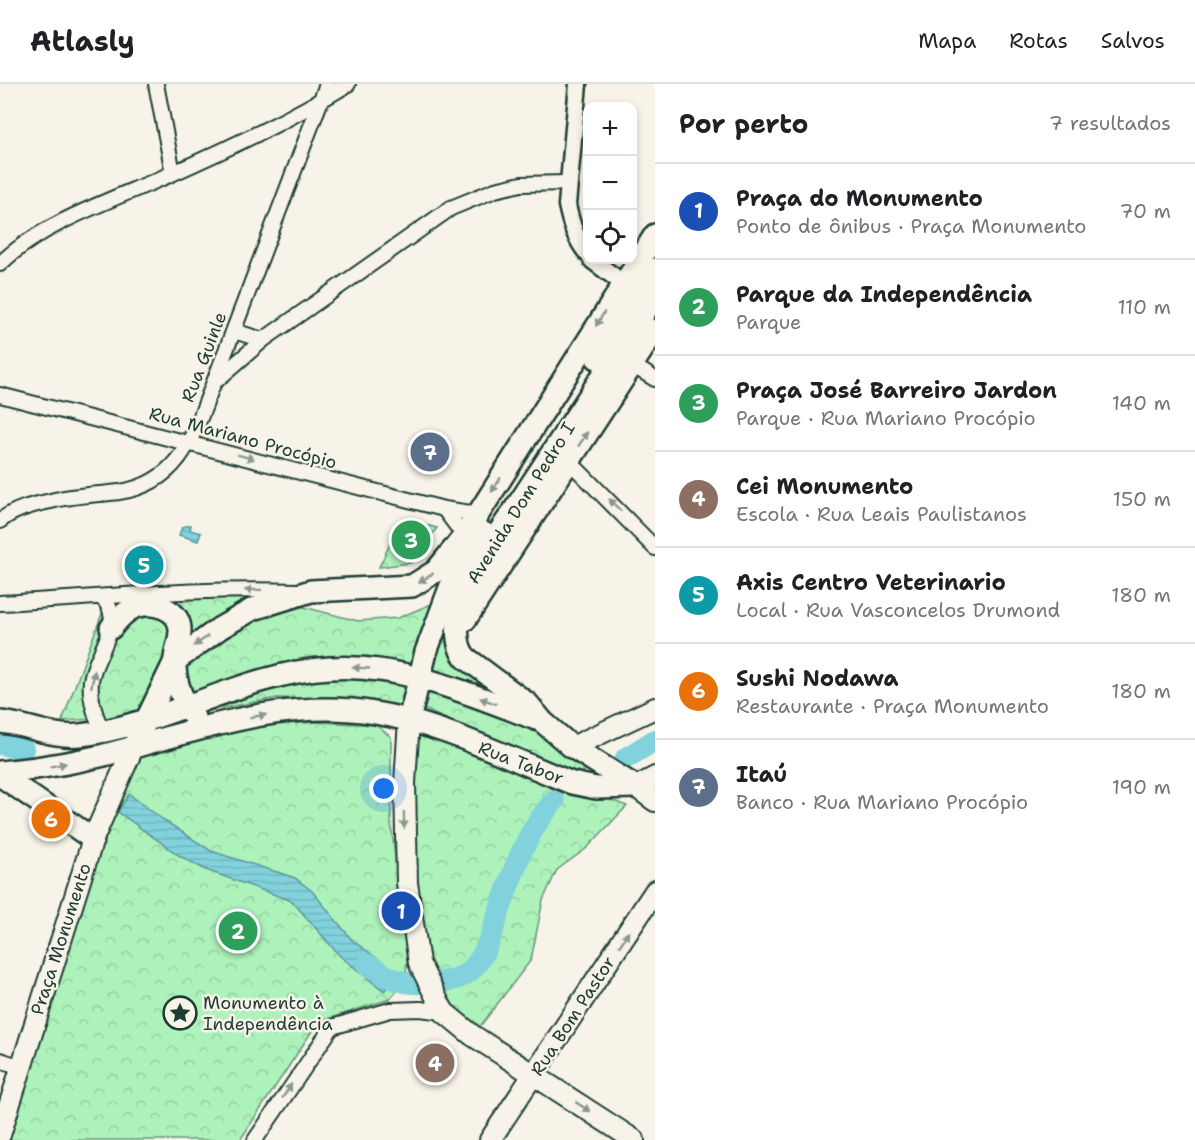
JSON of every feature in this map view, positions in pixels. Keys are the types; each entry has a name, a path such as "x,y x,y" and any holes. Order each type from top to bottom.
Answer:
{"main road":[{"name":"Avenida Dom Pedro I","path":"459,628 463,597 493,517 624,284 655,235"},
{"name":"Avenida Dom Pedro I","path":"493,517 655,269"},
{"name":"Avenida Dom Pedro I","path":"418,679 469,542 493,517 655,296"},
{"name":"Avenida Dom Pedro I","path":"459,628 655,330"},
{"path":"493,517 530,521"},
{"name":"Praça Monumento","path":"0,1135 93,839 144,720 175,661 220,628 253,609 311,591 412,586 436,571 469,542"},
{"path":"111,628 123,614 134,607 153,605 168,610 177,618 180,628 175,661 185,706 201,727"},
{"name":"Rua Tabor","path":"459,628 457,637 459,651 528,704 543,722 572,747 655,801"},
{"path":"0,722 60,736 102,731 144,720 297,672 331,668 368,668 418,679 409,720 405,783 406,874 419,963 441,1007 472,1035 634,1140"},
{"name":"Rua Tabor","path":"418,679 543,722"},
{"path":"572,747 655,708"},
{"path":"0,774 52,767 133,748 201,727 276,713 333,709 375,712 409,720"},
{"name":"Rua Tabor","path":"409,720 572,783 603,788 636,787"},
{"path":"0,774 93,839"},
{"path":"636,787 655,777"},
{"name":"Rua Bom Pastor","path":"490,1140 655,891"}],"street":[{"path":"156,84 172,173"},
{"name":"Rua Guinle","path":"0,521 36,505 59,499 122,492 147,484 166,473 179,459 189,442 214,382 327,84"},
{"path":"0,264 26,243 48,230 321,101 348,84"},
{"path":"578,84 567,183 567,206 571,224 583,248"},
{"path":"290,116 301,124 308,135"},
{"path":"214,382 264,340 451,208 495,190 521,184 567,183"},
{"path":"597,264 624,284"},
{"path":"234,330 264,340"},
{"path":"632,365 655,379"},
{"name":"Rua Mariano Procópio","path":"0,395 444,509 493,517"},
{"path":"569,461 655,548"},
{"path":"444,509 469,542"},
{"path":"0,603 245,590 311,591"},
{"path":"102,598 111,610 111,628 91,678 92,700 102,731"},
{"path":"255,1140 332,1027 390,1010 441,1007"},
{"path":"0,1060 21,1067"}],"green space":[{"path":"402,519 437,528 410,563 379,567"},
{"path":"257,595 358,621 398,618 429,605 453,634 591,769 581,772 557,767 425,710 365,700 277,698 197,713 62,721 104,608 132,599 153,597"},
{"path":"319,722 376,725 391,737 391,823 407,960 405,982 390,999 318,1022 240,1140 8,1140 101,841 140,758 219,735 266,725"},
{"path":"418,728 627,806 587,848 557,870 543,900 531,960 475,1033 465,1025 426,972 412,850 410,806"}],"water":[{"path":"191,525 190,530 201,533 198,541 179,535 182,527"},
{"path":"129,794 211,851 295,878 312,891 353,941 399,974 384,991 340,956 292,901 206,870 180,856 118,812"}],"waterway":[{"path":"626,758 655,740"},
{"path":"0,744 23,749"},
{"path":"368,965 391,978 412,983 452,980 470,971 480,959 487,945 527,840 554,801"}],"place":[{"name":"Itaú","path":"430,452"},
{"name":"Praça José Barreiro Jardon","path":"411,540"},
{"name":"Axis Centro Veterinario","path":"144,565"},
{"name":"Sushi Nodawa","path":"51,819"},
{"name":"Praça do Monumento","path":"401,911"},
{"name":"Parque da Independência","path":"238,931"},
{"name":"Monumento à Independência","path":"180,1013"},
{"name":"Cei Monumento","path":"435,1063"}]}
